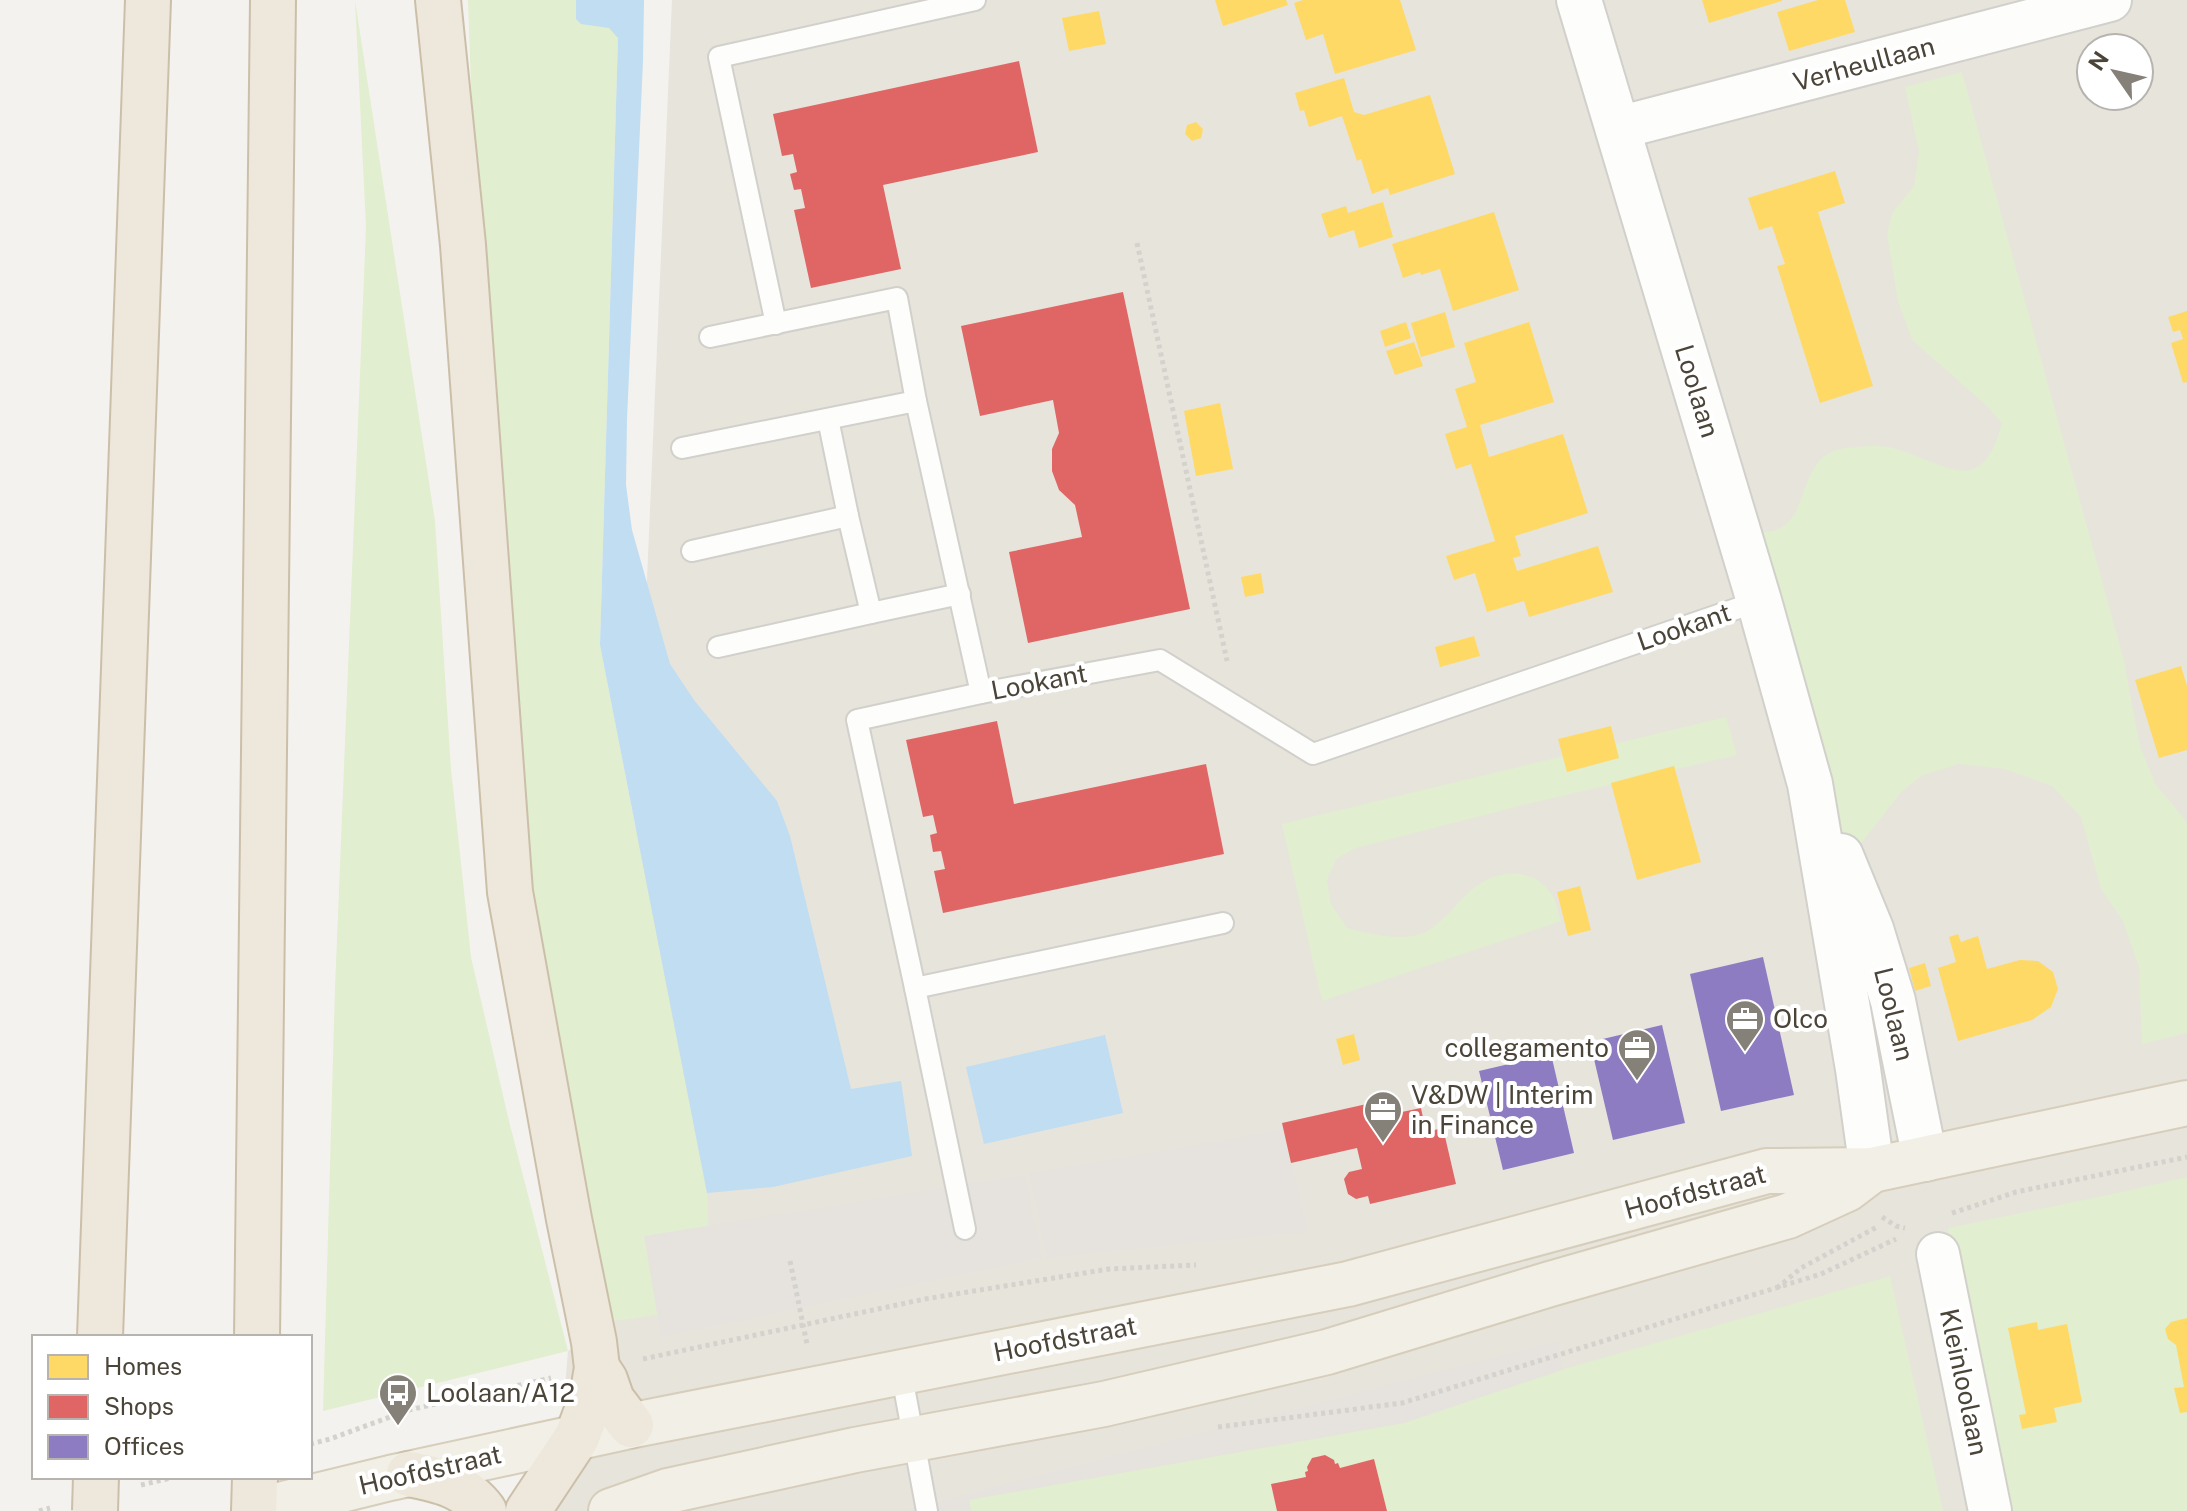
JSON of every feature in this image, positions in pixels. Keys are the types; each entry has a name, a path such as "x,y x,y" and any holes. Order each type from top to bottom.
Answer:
{"highway":[{"path":"100,1335 148,0"},
{"path":"257,1335 273,0"},
{"path":"438,0 463,245 510,892 597,1368 592,1397 577,1437 528,1511"},
{"path":"597,1368 612,1400 631,1425"},
{"path":"409,1474 443,1481 467,1493 484,1511"},
{"path":"95,1511 96,1479"},
{"path":"254,1511 255,1479"}],"main road":[{"name":"Hoofdstraat","path":"254,1511 631,1425 1348,1284 1767,1171 1872,1170 2187,1103"},
{"name":"Hoofdstraat","path":"611,1511 668,1491 914,1439 1104,1404 1327,1352 1788,1216 1847,1189 1872,1170"}],"street":[{"name":"Loolaan","path":"1579,0 1759,601 1810,784 1872,1170"},
{"name":"Verheullaan","path":"1618,128 2110,0"},
{"name":"Loolaan","path":"1810,784 1871,929 1893,1001 1925,1159"},
{"name":"Kleinloolaan","path":"1929,1235 1990,1511"}],"lane":[{"path":"776,324 719,57 975,0"},
{"path":"710,337 897,298 916,401 981,693"},
{"path":"682,448 916,401"},
{"path":"828,419 871,613"},
{"path":"692,551 848,516"},
{"path":"718,647 960,594"},
{"name":"Lookant","path":"915,988 857,720 1160,660 1313,754 1759,601"},
{"path":"965,1229 915,988 1223,923"},
{"path":"901,1371 927,1511"}],"path":[{"path":"1137,243 1237,707"},
{"path":"1215,1428 1402,1403 1821,1274 1929,1235 1962,1209 2016,1192 2187,1157"},
{"path":"1774,1290 1801,1268 1870,1233 1886,1221"},
{"path":"790,1261 803,1325"},
{"path":"312,1444 409,1410 925,1299 1109,1269 1210,1264"}],"shaded area":[{"path":"672,0 2187,0 2187,1511 555,1511 568,1351 615,1320"},
{"path":"1283,1130 1308,1232 1047,1258 1029,1173"},
{"path":"1025,1175 1042,1258 661,1337 644,1236"},
{"path":"1558,1341 1586,1511 905,1511 1002,1485"}],"green space":[{"path":"355,0 435,521 451,769 471,957 568,1351 323,1411 335,988 366,227"},
{"path":"468,0 584,0 618,37 600,645 707,1193 712,1307 615,1321 608,1306 530,926 471,84"},
{"path":"1962,72 2124,661 2140,747 2156,785 2187,822 2187,1033 2142,1044 2139,967 2123,921 2101,889 2081,817 2052,786 2005,769 1959,764 1923,775 1902,791 1859,846 1836,843 1736,533 1773,531 1785,525 1794,515 1818,462 1829,453 1845,448 1887,447 1959,470 1972,469 1983,462 1993,447 2002,423 1912,340 1898,301 1887,234 1892,213 1914,186 1919,152 1905,87"},
{"path":"1726,717 1737,755 1356,848 1336,859 1327,880 1331,904 1347,928 1388,936 1419,935 1440,922 1478,885 1506,874 1525,875 1543,884 1554,898 1561,921 1322,1001 1282,824"},
{"path":"2187,1177 2187,1511 1999,1511 1948,1228"},
{"path":"1890,1276 1943,1511 971,1511 969,1500 1404,1423 1571,1367"}],"water":[{"path":"576,0 644,0 626,485 632,530 670,664 694,700 777,801 790,836 851,1089 901,1081 912,1156 773,1187 707,1193 600,645 618,38 609,28 581,24 576,19"},
{"path":"1105,1035 1123,1113 984,1144 966,1067"}],"building: Homes":[{"path":"1215,0 1286,0 1288,5 1223,26"},
{"path":"1303,0 1400,0 1416,50 1335,74 1323,34 1306,40 1294,3"},
{"path":"1702,0 1782,0 1782,1 1709,23"},
{"path":"1818,0 1845,0 1855,32 1789,51 1777,12"},
{"path":"1099,11 1106,44 1069,51 1062,18"},
{"path":"1344,78 1354,112 1364,115 1430,95 1455,174 1390,195 1388,188 1372,194 1342,116 1309,127 1295,93"},
{"path":"1196,122 1203,129 1201,138 1192,141 1185,134 1187,125"},
{"path":"1835,171 1845,203 1818,212 1873,386 1820,403 1777,266 1785,264 1772,226 1759,230 1748,198"},
{"path":"1383,202 1393,237 1359,248 1354,230 1329,238 1321,214 1346,206 1348,213"},
{"path":"1494,212 1519,290 1453,311 1440,269 1403,278 1392,244"},
{"path":"2187,311 2187,382 2183,383 2171,343 2183,339 2180,330 2173,332 2168,317"},
{"path":"1445,312 1455,347 1421,357 1411,323"},
{"path":"1406,322 1411,338 1385,347 1380,331"},
{"path":"1529,322 1554,402 1480,425 1489,457 1563,434 1588,513 1515,536 1521,556 1513,558 1517,571 1598,546 1613,592 1529,617 1524,601 1487,612 1475,573 1454,580 1446,556 1495,541 1471,464 1456,469 1445,434 1467,427 1455,389 1476,382 1464,343"},
{"path":"1414,342 1423,366 1395,375 1386,351"},
{"path":"1220,403 1233,469 1196,476 1184,411"},
{"path":"1261,573 1264,593 1245,597 1241,577"},
{"path":"1474,636 1480,656 1440,667 1435,647"},
{"path":"2181,666 2187,686 2187,750 2159,758 2135,680"},
{"path":"1611,726 1619,758 1567,772 1558,739"},
{"path":"1674,766 1701,862 1637,880 1611,783"},
{"path":"1580,886 1591,930 1568,936 1557,892"},
{"path":"1958,934 1961,942 1978,936 1987,969 2020,960 2038,961 2053,972 2058,989 2051,1007 2032,1020 1958,1041 1938,968 1956,962 1949,937"},
{"path":"1925,963 1931,986 1915,991 1909,968"},
{"path":"1354,1034 1360,1060 1343,1065 1336,1039"},
{"path":"2187,1318 2187,1412 2180,1413 2174,1388 2184,1387 2176,1345 2168,1339 2165,1329 2171,1322"},
{"path":"2037,1322 2038,1330 2067,1324 2082,1402 2054,1408 2057,1422 2022,1429 2019,1415 2026,1414 2008,1328"}],"building: Shops":[{"path":"1019,61 1038,152 883,185 901,269 811,288 794,210 805,208 801,189 794,190 790,174 797,172 793,154 782,156 773,114"},
{"path":"1123,292 1190,609 1028,643 1009,552 1082,537 1075,505 1059,490 1052,471 1052,449 1059,433 1053,400 980,416 961,326"},
{"path":"997,721 1014,804 1206,764 1224,854 943,913 934,871 945,869 941,851 933,852 930,835 937,833 933,815 923,817 906,740"},
{"path":"1389,1099 1392,1114 1421,1108 1426,1132 1443,1128 1456,1184 1370,1204 1368,1196 1356,1199 1348,1194 1344,1179 1349,1172 1362,1169 1357,1148 1291,1163 1282,1123"},
{"path":"1325,1455 1335,1464 1338,1463 1340,1468 1374,1459 1387,1511 1277,1511 1271,1484 1306,1477 1305,1472 1312,1458"}],"building: Offices":[{"path":"1763,957 1794,1095 1721,1111 1690,974"},
{"path":"1662,1025 1685,1123 1613,1140 1590,1042"},
{"path":"1551,1054 1574,1153 1503,1170 1479,1071"}],"place":[{"name":"Olco","path":"1745,1053"},
{"name":"collegamento","path":"1637,1082"},
{"name":"V&DW | Interim in Finance","path":"1383,1144"},
{"name":"Loolaan/A12","path":"398,1427"}]}
